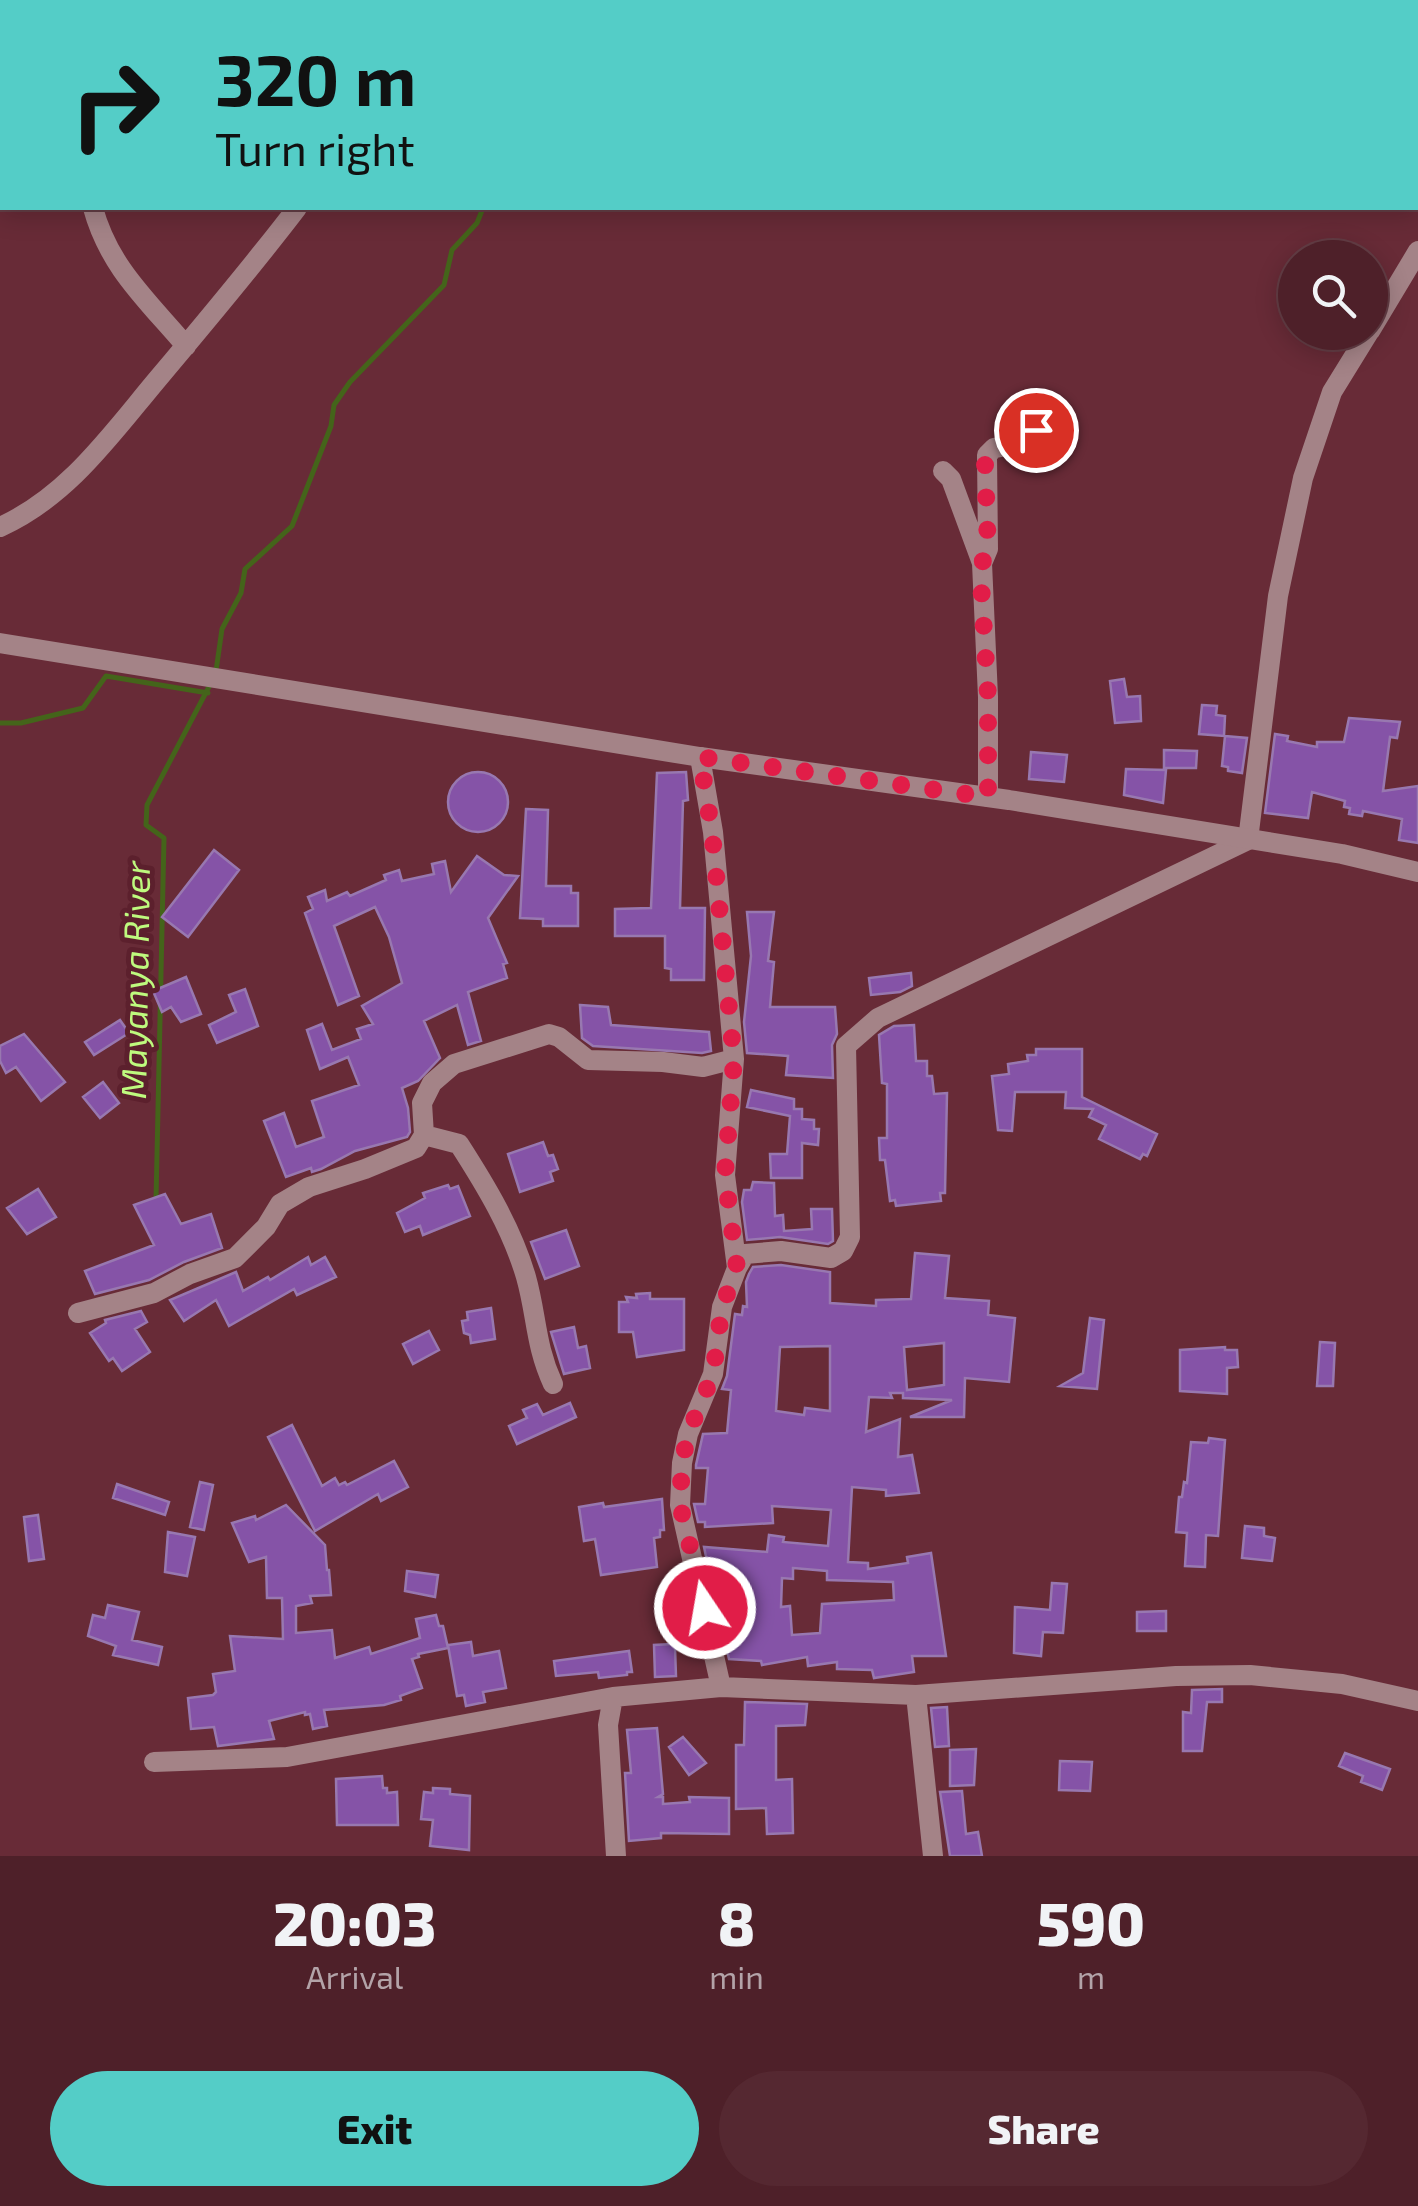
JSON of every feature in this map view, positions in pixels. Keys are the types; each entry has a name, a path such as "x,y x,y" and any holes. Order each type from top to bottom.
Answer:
{"street":[{"path":"94,210 100,234 120,272 186,346"},
{"path":"0,527 24,516 77,474 295,210"},
{"path":"1388,301 1418,251"},
{"path":"1248,840 1278,596 1303,478 1332,392 1358,350"},
{"path":"982,563 988,549 987,455 994,448 1035,442 1036,430"},
{"path":"943,471 951,479 982,563 988,797"},
{"path":"0,643 700,757 988,797 1342,854 1418,872"},
{"path":"700,757 712,832 734,1060 725,1174 737,1268"},
{"path":"721,1687 680,1505 682,1463 688,1434 713,1374 722,1307 744,1254 781,1252 831,1258 846,1246 850,1236 846,1046 878,1018 1248,840"},
{"path":"78,1313 154,1293 190,1274 235,1258 266,1228 280,1204 309,1188 416,1148 424,1136 422,1104 432,1082 454,1064 549,1034 559,1037 588,1060 703,1067 734,1060"},
{"path":"424,1136 458,1144 507,1225 527,1279 540,1354 552,1384"},
{"path":"154,1762 287,1757 613,1697 721,1687 916,1695 1176,1676 1250,1675 1342,1684 1418,1701"},
{"path":"916,1695 932,1856"},
{"path":"613,1697 608,1725 616,1856"}],"building":[{"path":"1124,679 1127,697 1140,696 1141,721 1115,723 1110,681"},
{"path":"1202,705 1217,706 1216,715 1225,716 1224,736 1199,734"},
{"path":"1349,718 1400,722 1397,738 1390,737 1383,791 1418,786 1418,843 1399,840 1402,819 1363,811 1362,816 1349,814 1345,801 1312,792 1308,818 1265,813 1275,734 1288,736 1287,741 1317,747 1317,742 1344,742"},
{"path":"1225,736 1247,738 1242,773 1222,766"},
{"path":"1164,750 1197,751 1196,768 1164,768"},
{"path":"1031,752 1067,755 1064,782 1029,779"},
{"path":"1126,769 1166,770 1163,803 1124,795"},
{"path":"478,772 499,781 508,802 499,823 478,832 457,823 448,802 457,781"},
{"path":"686,772 688,800 683,801 680,908 705,908 704,980 671,980 671,969 665,968 665,936 615,936 615,909 651,908 657,773"},
{"path":"526,809 548,810 546,886 571,886 571,893 578,893 578,926 543,926 543,919 520,918"},
{"path":"214,850 239,870 188,937 162,917"},
{"path":"477,856 504,875 518,876 488,918 507,963 503,964 507,978 468,992 481,1041 468,1045 457,1005 424,1021 440,1058 418,1081 402,1088 408,1108 407,1137 355,1151 312,1172 311,1168 286,1177 264,1121 284,1113 296,1147 324,1137 312,1101 359,1085 348,1057 320,1069 307,1030 322,1024 332,1050 361,1039 357,1029 373,1024 362,1006 402,983 389,937 375,907 334,926 359,996 338,1005 305,913 313,909 308,897 325,890 327,901 347,892 350,896 399,870 402,881 434,874 432,864 445,861 451,892"},
{"path":"747,912 774,912 768,961 774,962 770,1007 835,1007 833,1078 786,1075 788,1056 747,1053 744,1022 751,956"},
{"path":"911,973 912,986 900,992 871,995 869,978"},
{"path":"186,977 201,1014 181,1022 171,1007 162,1012 153,991"},
{"path":"245,989 258,1026 217,1043 209,1025 236,1012 229,995"},
{"path":"580,1005 608,1007 611,1025 709,1032 711,1051 593,1046 582,1038"},
{"path":"120,1020 129,1033 94,1055 85,1042"},
{"path":"914,1025 916,1061 927,1061 927,1076 932,1076 934,1094 947,1093 945,1193 940,1193 941,1201 896,1206 895,1200 890,1201 885,1160 880,1160 879,1138 887,1138 887,1084 882,1083 879,1035 894,1026"},
{"path":"24,1034 65,1082 41,1101 16,1067 6,1073 0,1061 0,1046"},
{"path":"1036,1049 1082,1049 1082,1097 1157,1134 1147,1156 1143,1154 1140,1159 1099,1139 1106,1125 1089,1117 1093,1109 1065,1108 1066,1092 1015,1092 1012,1131 998,1130 992,1076 1009,1074 1008,1064 1028,1061 1027,1055 1036,1055"},
{"path":"103,1082 119,1103 100,1118 83,1097"},
{"path":"751,1090 794,1099 794,1109 802,1109 802,1119 814,1120 814,1129 819,1129 818,1145 802,1143 802,1178 771,1178 770,1154 787,1154 790,1116 747,1107"},
{"path":"543,1142 558,1169 550,1172 553,1181 520,1192 508,1154"},
{"path":"753,1182 774,1183 775,1216 783,1215 784,1231 812,1229 811,1209 832,1209 833,1241 828,1244 780,1237 747,1240 742,1202 744,1190 751,1190"},
{"path":"448,1185 450,1189 458,1186 470,1216 423,1235 420,1226 405,1232 397,1213 425,1198 423,1193"},
{"path":"38,1189 56,1217 27,1234 7,1208"},
{"path":"165,1194 181,1224 211,1214 222,1248 149,1280 95,1294 85,1271 154,1245 134,1205"},
{"path":"566,1230 579,1266 545,1279 531,1242"},
{"path":"915,1253 949,1256 945,1298 989,1301 988,1315 1015,1318 1009,1382 965,1378 964,1417 910,1417 952,1400 903,1398 903,1393 890,1393 892,1398 869,1397 866,1432 900,1419 898,1457 912,1455 919,1493 886,1496 886,1490 852,1487 848,1562 868,1563 868,1569 908,1563 907,1557 931,1553 946,1656 912,1656 914,1672 874,1678 872,1670 837,1669 837,1662 808,1666 807,1657 762,1665 761,1661 729,1659 719,1616 720,1586 712,1586 704,1547 767,1552 769,1535 784,1537 783,1542 828,1546 831,1510 772,1506 773,1523 705,1527 705,1522 698,1522 694,1504 705,1504 708,1468 696,1465 703,1434 727,1433 731,1390 722,1389 735,1314 742,1315 743,1306 747,1307 749,1274 753,1267 781,1265 830,1272 830,1303 876,1306 876,1300 911,1299","holes":["944,1343 944,1385 907,1390 904,1347","830,1346 830,1411 805,1408 804,1415 776,1411 780,1347","793,1568 827,1571 827,1580 893,1582 894,1600 822,1604 820,1633 792,1635 790,1606 781,1607 782,1578 793,1579"]},
{"path":"308,1257 311,1265 325,1257 336,1277 297,1295 294,1289 229,1326 216,1300 184,1321 170,1300 236,1272 243,1291"},
{"path":"650,1293 650,1299 684,1299 684,1350 637,1357 633,1332 619,1332 619,1302"},
{"path":"491,1308 495,1339 471,1343 462,1321 468,1320 467,1312"},
{"path":"141,1311 147,1322 135,1329 150,1352 122,1371 113,1358 109,1361 90,1333 105,1320"},
{"path":"1090,1318 1104,1320 1097,1389 1060,1386 1083,1373"},
{"path":"574,1327 578,1348 586,1346 590,1368 564,1374 551,1332"},
{"path":"429,1331 439,1350 413,1364 403,1344"},
{"path":"1320,1342 1335,1343 1333,1386 1317,1386"},
{"path":"1180,1350 1237,1350 1238,1367 1227,1368 1227,1394 1180,1391"},
{"path":"570,1403 576,1417 517,1444 509,1426 527,1418 523,1410 537,1404 543,1415"},
{"path":"292,1425 322,1486 335,1478 339,1485 347,1485 394,1461 408,1487 381,1501 378,1494 315,1531 268,1437"},
{"path":"1209,1438 1225,1440 1218,1536 1206,1535 1205,1567 1185,1566 1187,1533 1176,1532 1179,1497 1184,1482 1187,1483 1191,1442 1208,1443"},
{"path":"200,1482 213,1485 204,1530 190,1527"},
{"path":"117,1484 169,1502 165,1515 113,1498"},
{"path":"662,1499 664,1530 654,1538 657,1567 601,1575 595,1539 584,1541 579,1507"},
{"path":"286,1505 325,1545 331,1595 310,1596 312,1603 296,1606 296,1633 332,1630 335,1658 369,1647 371,1654 420,1638 416,1619 436,1615 448,1648 418,1654 412,1659 422,1688 400,1696 401,1700 324,1710 327,1726 313,1729 310,1714 305,1712 269,1721 274,1739 218,1746 214,1727 191,1729 188,1698 213,1695 213,1674 235,1671 230,1636 283,1639 282,1598 267,1598 266,1557 249,1562 232,1523 255,1516 256,1520"},
{"path":"38,1515 44,1559 29,1561 24,1517"},
{"path":"1245,1526 1264,1528 1264,1536 1275,1538 1272,1561 1242,1558"},
{"path":"168,1532 195,1537 187,1576 165,1572"},
{"path":"407,1571 438,1575 435,1597 405,1591"},
{"path":"1052,1583 1067,1584 1063,1633 1043,1632 1041,1656 1014,1653 1015,1607 1050,1610"},
{"path":"684,1587 690,1646 675,1647 676,1676 655,1677 654,1645 672,1644 669,1588"},
{"path":"108,1605 139,1612 132,1640 162,1647 158,1665 113,1655 116,1646 88,1636 93,1615 105,1618"},
{"path":"1166,1611 1166,1631 1137,1631 1137,1612"},
{"path":"471,1642 473,1656 499,1651 506,1688 483,1692 485,1702 466,1706 464,1695 457,1696 448,1645"},
{"path":"629,1651 632,1672 627,1675 599,1678 598,1672 556,1676 554,1661"},
{"path":"1222,1689 1222,1702 1207,1702 1202,1751 1183,1751 1183,1712 1191,1713 1192,1690"},
{"path":"745,1702 807,1704 805,1725 776,1726 776,1780 792,1779 793,1833 767,1834 766,1808 736,1809 736,1745 744,1745"},
{"path":"947,1707 949,1746 935,1747 931,1708"},
{"path":"657,1728 663,1794 658,1797 663,1797 663,1804 690,1802 689,1797 729,1798 729,1834 661,1833 661,1838 629,1841 625,1773 631,1773 627,1730"},
{"path":"683,1737 706,1763 689,1775 669,1747"},
{"path":"976,1749 974,1785 950,1786 950,1750"},
{"path":"1345,1753 1390,1769 1382,1790 1361,1782 1363,1776 1339,1766"},
{"path":"1060,1761 1092,1762 1090,1791 1059,1790"},
{"path":"382,1776 387,1793 397,1792 398,1825 337,1825 336,1779"},
{"path":"433,1788 470,1796 469,1850 430,1846 433,1820 421,1819 424,1792 433,1793"},
{"path":"962,1791 966,1834 978,1832 982,1856 950,1856 940,1792"}],"waterway":[{"name":"Mayanya River","path":"216,671 222,629 241,593 245,569 292,526 331,426 334,405 350,382 444,285 452,250 477,223 482,210"},
{"name":"Mayanya River","path":"0,723 21,723 83,708 106,676 208,693"},
{"name":"Mayanya River","path":"156,1200 164,838 146,825 147,805 212,681"}],"route":[{"path":"705,1608 680,1505 682,1463 688,1434 713,1374 722,1307 737,1268 725,1174 734,1060 712,832 700,757 988,797 988,696 981,582 988,549 985,464 994,448 1035,442 1036,430"}]}
